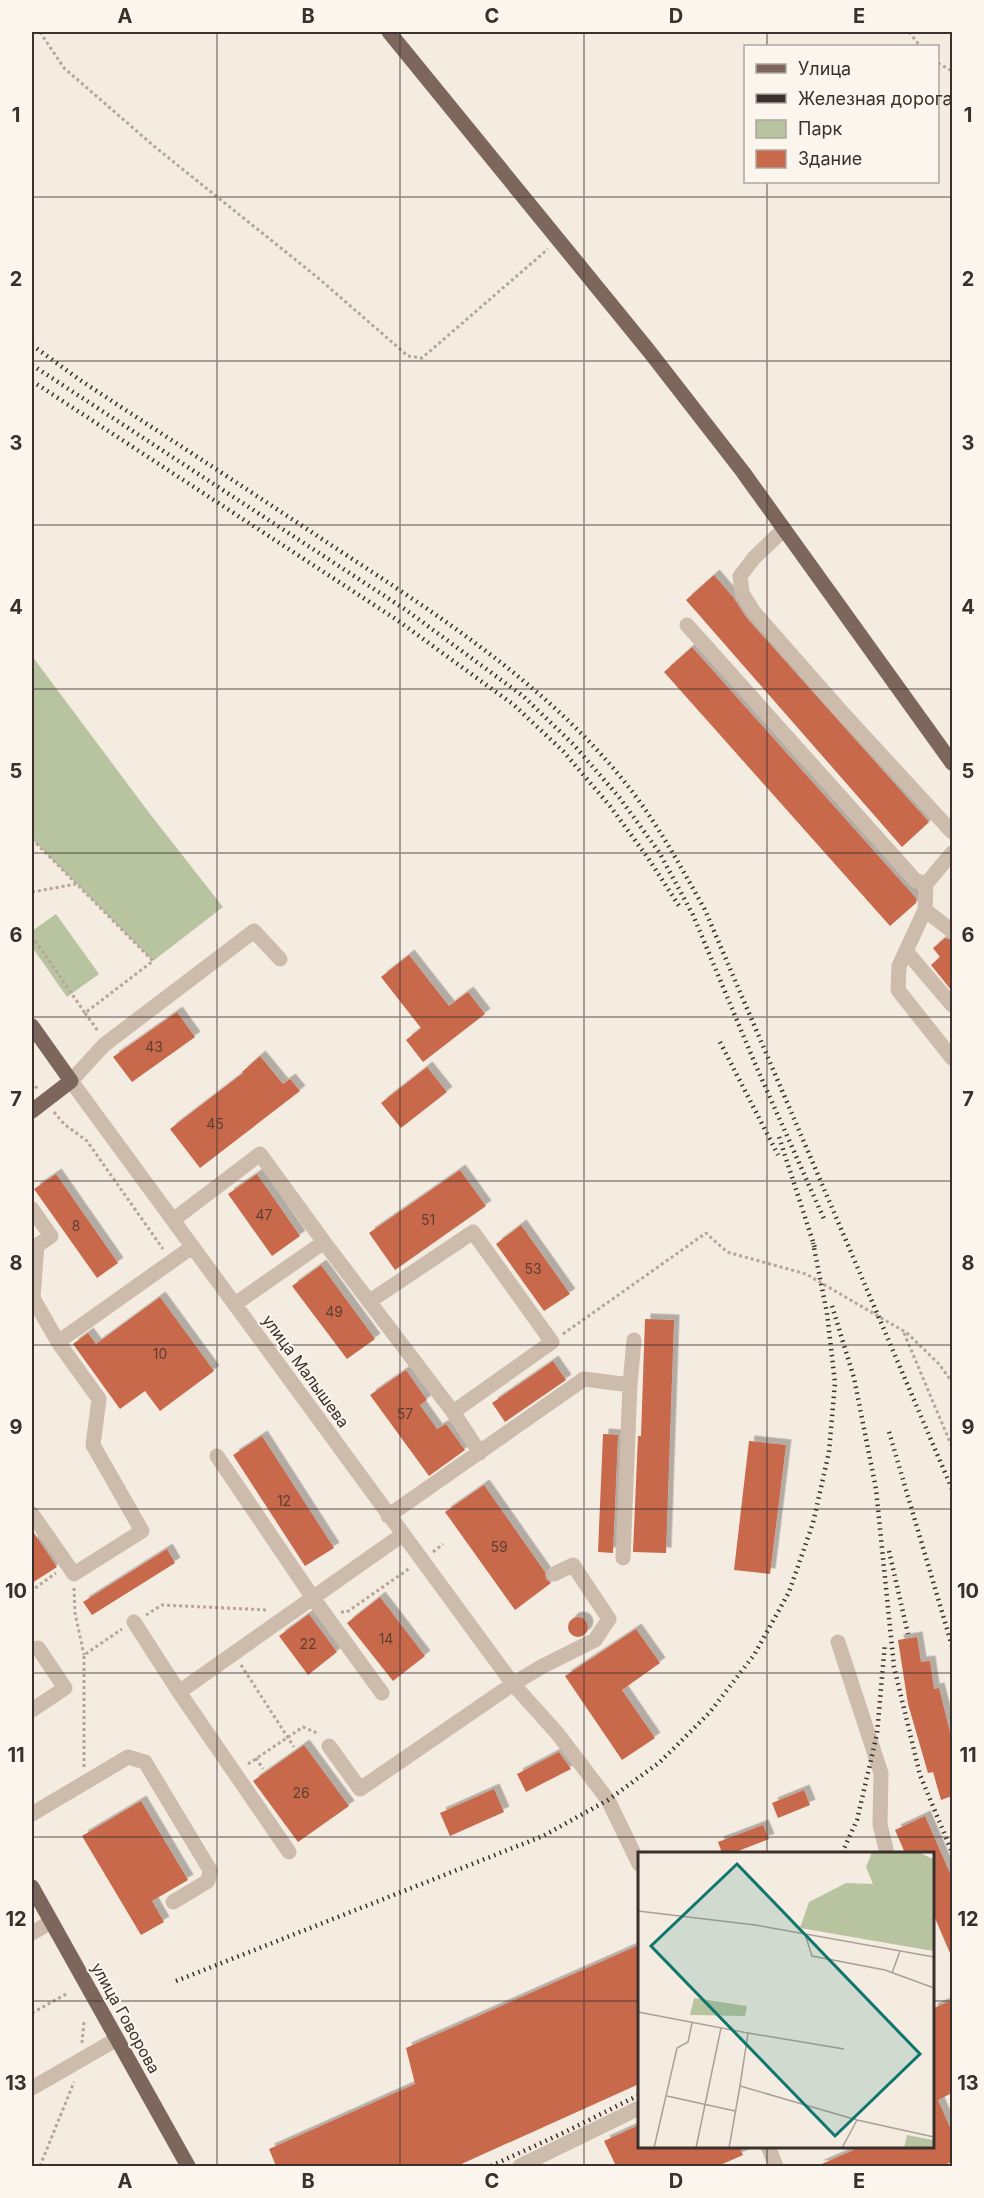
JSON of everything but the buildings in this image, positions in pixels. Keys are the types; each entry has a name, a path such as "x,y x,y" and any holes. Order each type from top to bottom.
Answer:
{"main road":[{"path":"388,32 649,351 784,529 952,763"},
{"name":"улица Малышева","path":"32,1026 71,1081"},
{"path":"32,1111 71,1081"},
{"name":"улица Говорова","path":"32,1887 188,2166"}],"street":[{"path":"784,529 754,558 740,576 742,592 753,611 792,656 952,832"},
{"path":"687,625 915,880 926,884"},
{"path":"952,853 926,884 925,910 899,966 898,990 952,1058"},
{"path":"925,910 952,931"},
{"path":"71,1081 104,1046 254,931 280,959"},
{"path":"906,951 952,1005"},
{"name":"улица Малышева","path":"71,1081 513,1684 557,1733 608,1800 638,1862"},
{"path":"173,1220 260,1154 453,1412 480,1453"},
{"path":"32,1209 51,1236 34,1247 33,1298 58,1342 99,1399 93,1445 142,1531 70,1570 32,1514"},
{"path":"370,1301 472,1232 552,1342 453,1412"},
{"path":"235,1304 324,1242"},
{"path":"58,1342 192,1247"},
{"path":"623,1558 634,1340"},
{"path":"388,1516 584,1379 630,1385"},
{"path":"217,1456 322,1611 382,1693"},
{"path":"179,1692 402,1535"},
{"path":"329,1746 360,1789 513,1684 595,1640 609,1619 573,1565 555,1574"},
{"path":"134,1622 179,1692 289,1852"},
{"path":"838,1642 881,1773 880,1825 887,1852"},
{"path":"32,1710 65,1688 39,1648"},
{"path":"32,1814 128,1756 145,1762 210,1870 208,1881 173,1902"},
{"path":"32,1933 51,1922"},
{"path":"32,2088 117,2039"},
{"path":"520,2166 638,2108"},
{"path":"769,2147 776,2166"}],"path":[{"path":"40,32 64,68 155,147 317,277 408,356 422,358 558,240"},
{"path":"909,32 919,45"},
{"path":"32,839 153,961 85,1013"},
{"path":"32,892 76,884"},
{"path":"32,936 98,1031 93,1039"},
{"path":"32,1082 64,1124 87,1141 172,1261"},
{"path":"552,1342 706,1233 727,1252 806,1274 904,1331 939,1364 952,1382"},
{"path":"904,1331 952,1447"},
{"path":"322,1611 347,1612 443,1544"},
{"path":"32,1593 34,1588 70,1570 75,1613 84,1655 84,1782"},
{"path":"84,1655 162,1605 295,1610"},
{"path":"233,1654 294,1746"},
{"path":"235,1772 303,1727 323,1736 329,1746"},
{"path":"256,1758 263,1768"},
{"path":"32,2013 68,1993"},
{"path":"40,2166 79,2068 84,2021"}],"green space":[{"path":"32,656 223,907 153,961 32,839"},
{"path":"56,914 99,974 67,997 32,947 32,931"}],"railway":[{"path":"32,345 80,380 414,600 493,656 566,719 600,753 631,790 661,834 705,910 952,1489"},
{"path":"32,365 406,610 523,696 573,744 619,797 659,852 693,915 756,1066 824,1219"},
{"path":"32,381 397,620 514,705 563,751 610,806 681,909"},
{"path":"720,1042 778,1155"},
{"path":"779,1137 816,1251"},
{"path":"176,1981 543,1836 608,1800 660,1762 710,1712 754,1655 789,1592 813,1523 829,1452 835,1383 827,1313 813,1243"},
{"path":"832,1306 854,1378 876,1489 894,1667 920,1775 952,1852"},
{"path":"889,1432 952,1646"},
{"path":"889,1551 908,1634"},
{"path":"842,1852 857,1820 877,1734 885,1643"},
{"path":"491,2166 638,2096"}]}
